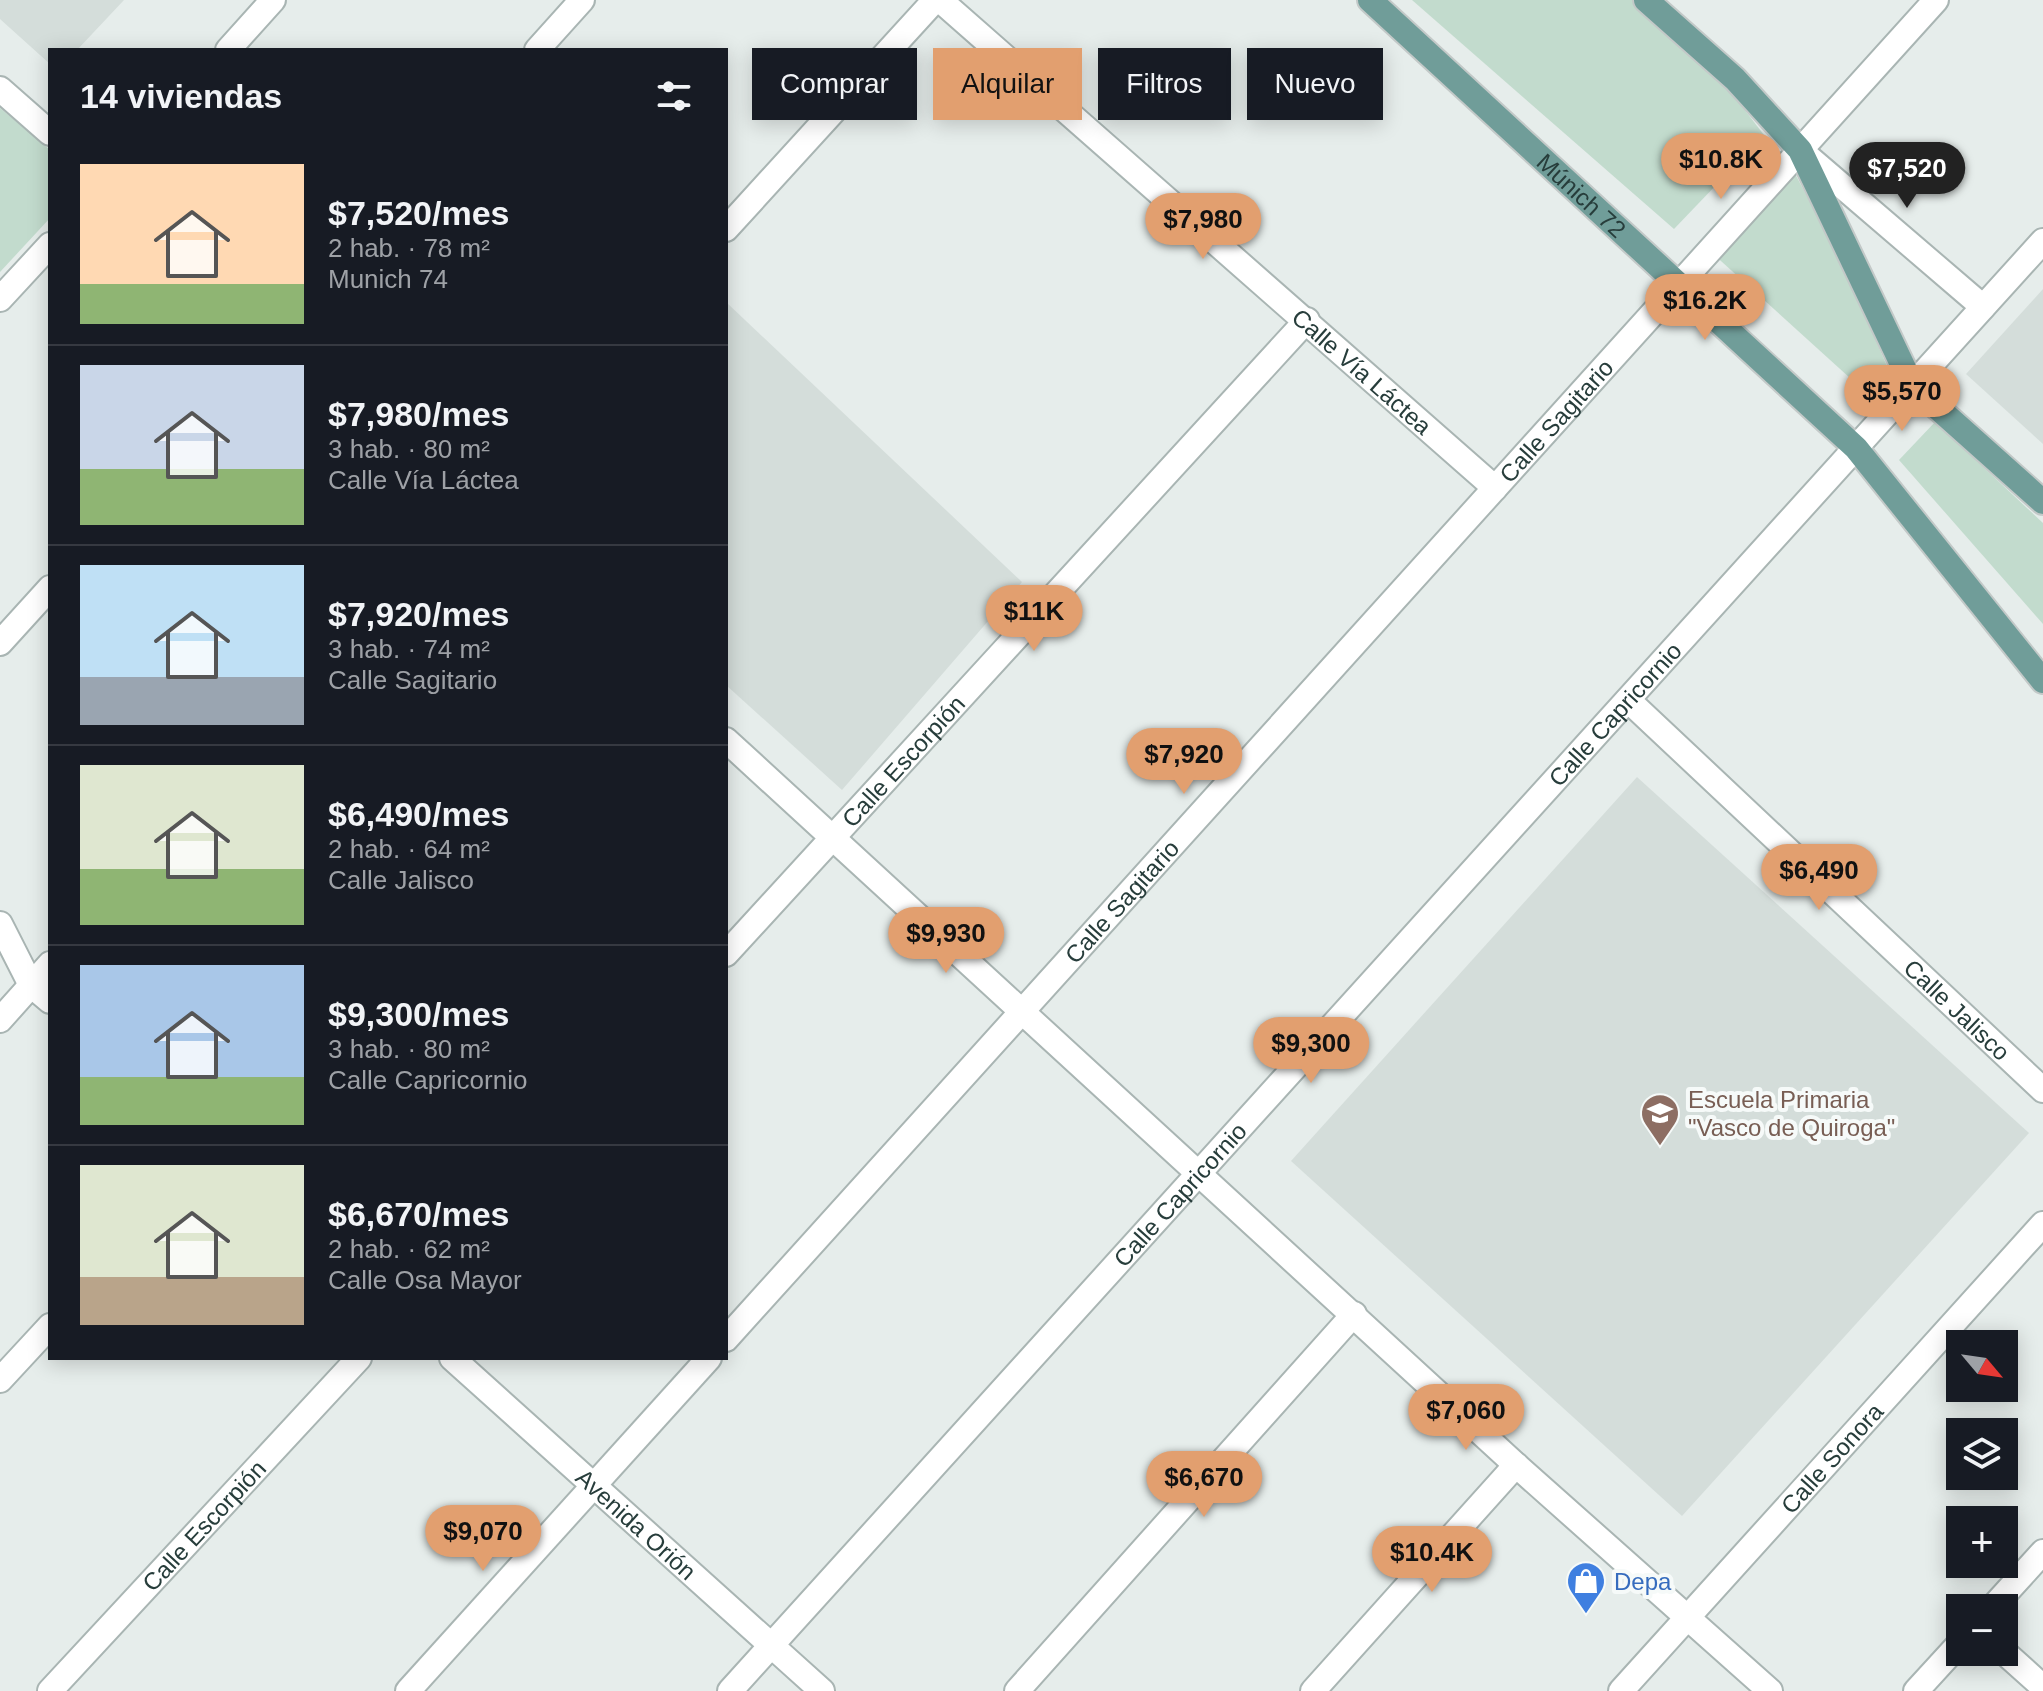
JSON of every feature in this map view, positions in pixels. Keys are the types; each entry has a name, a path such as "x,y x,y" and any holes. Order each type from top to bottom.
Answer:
{"main road":[{"name":"Múnich 72","path":"1370,0 1856,448 2043,681"},
{"path":"1646,0 1735,79 1800,150 1912,385 2043,502"}],"street":[{"path":"230,48 273,0"},
{"path":"539,48 582,0"},
{"path":"728,227 938,0"},
{"name":"Calle Vía Láctea","path":"938,0 1307,320 1495,488"},
{"name":"Calle Sagitario","path":"728,1337 1936,0"},
{"path":"0,89 48,131"},
{"path":"1800,150 1983,307"},
{"name":"Calle Capricornio","path":"730,1691 2043,241"},
{"path":"0,299 48,247"},
{"name":"Calle Escorpión","path":"728,952 1307,320"},
{"path":"0,643 48,590"},
{"name":"Calle Jalisco","path":"1628,700 2043,1090"},
{"path":"728,742 1516,1465 1770,1691"},
{"path":"0,924 31,985 48,999"},
{"path":"0,1020 48,966"},
{"name":"Calle Sonora","path":"1621,1691 2043,1224"},
{"path":"1017,1691 1354,1314"},
{"path":"0,1380 48,1328"},
{"name":"Calle Escorpión","path":"50,1691 357,1360"},
{"name":"Avenida Orión","path":"454,1360 822,1691"},
{"path":"408,1691 707,1360"},
{"path":"1313,1691 1516,1465"},
{"path":"2005,1594 2043,1552"},
{"path":"1916,1691 1946,1658"},
{"path":"2018,1665 2043,1687"}],"shaded area":[{"path":"0,0 124,0 79,48 48,48 48,62 0,19"},
{"path":"2043,289 2043,444 1966,374"},
{"path":"728,304 1022,582 842,790 728,687"},
{"name":"Escuela Primaria \"Vasco de Quiroga\"","path":"1637,777 2029,1133 1682,1516 1291,1161"}],"green space":[{"path":"1412,0 1647,0 1692,41 1764,135 1674,229"},
{"path":"0,108 48,148 48,220 0,272"},
{"path":"1791,166 1839,257 1887,366 1861,388 1711,252"},
{"path":"1935,422 2043,523 2043,624 1899,460"}],"place":[{"name":"Escuela Primaria \"Vasco de Quiroga\"","path":"1660,1147"},
{"name":"Depa","path":"1586,1615"}]}
